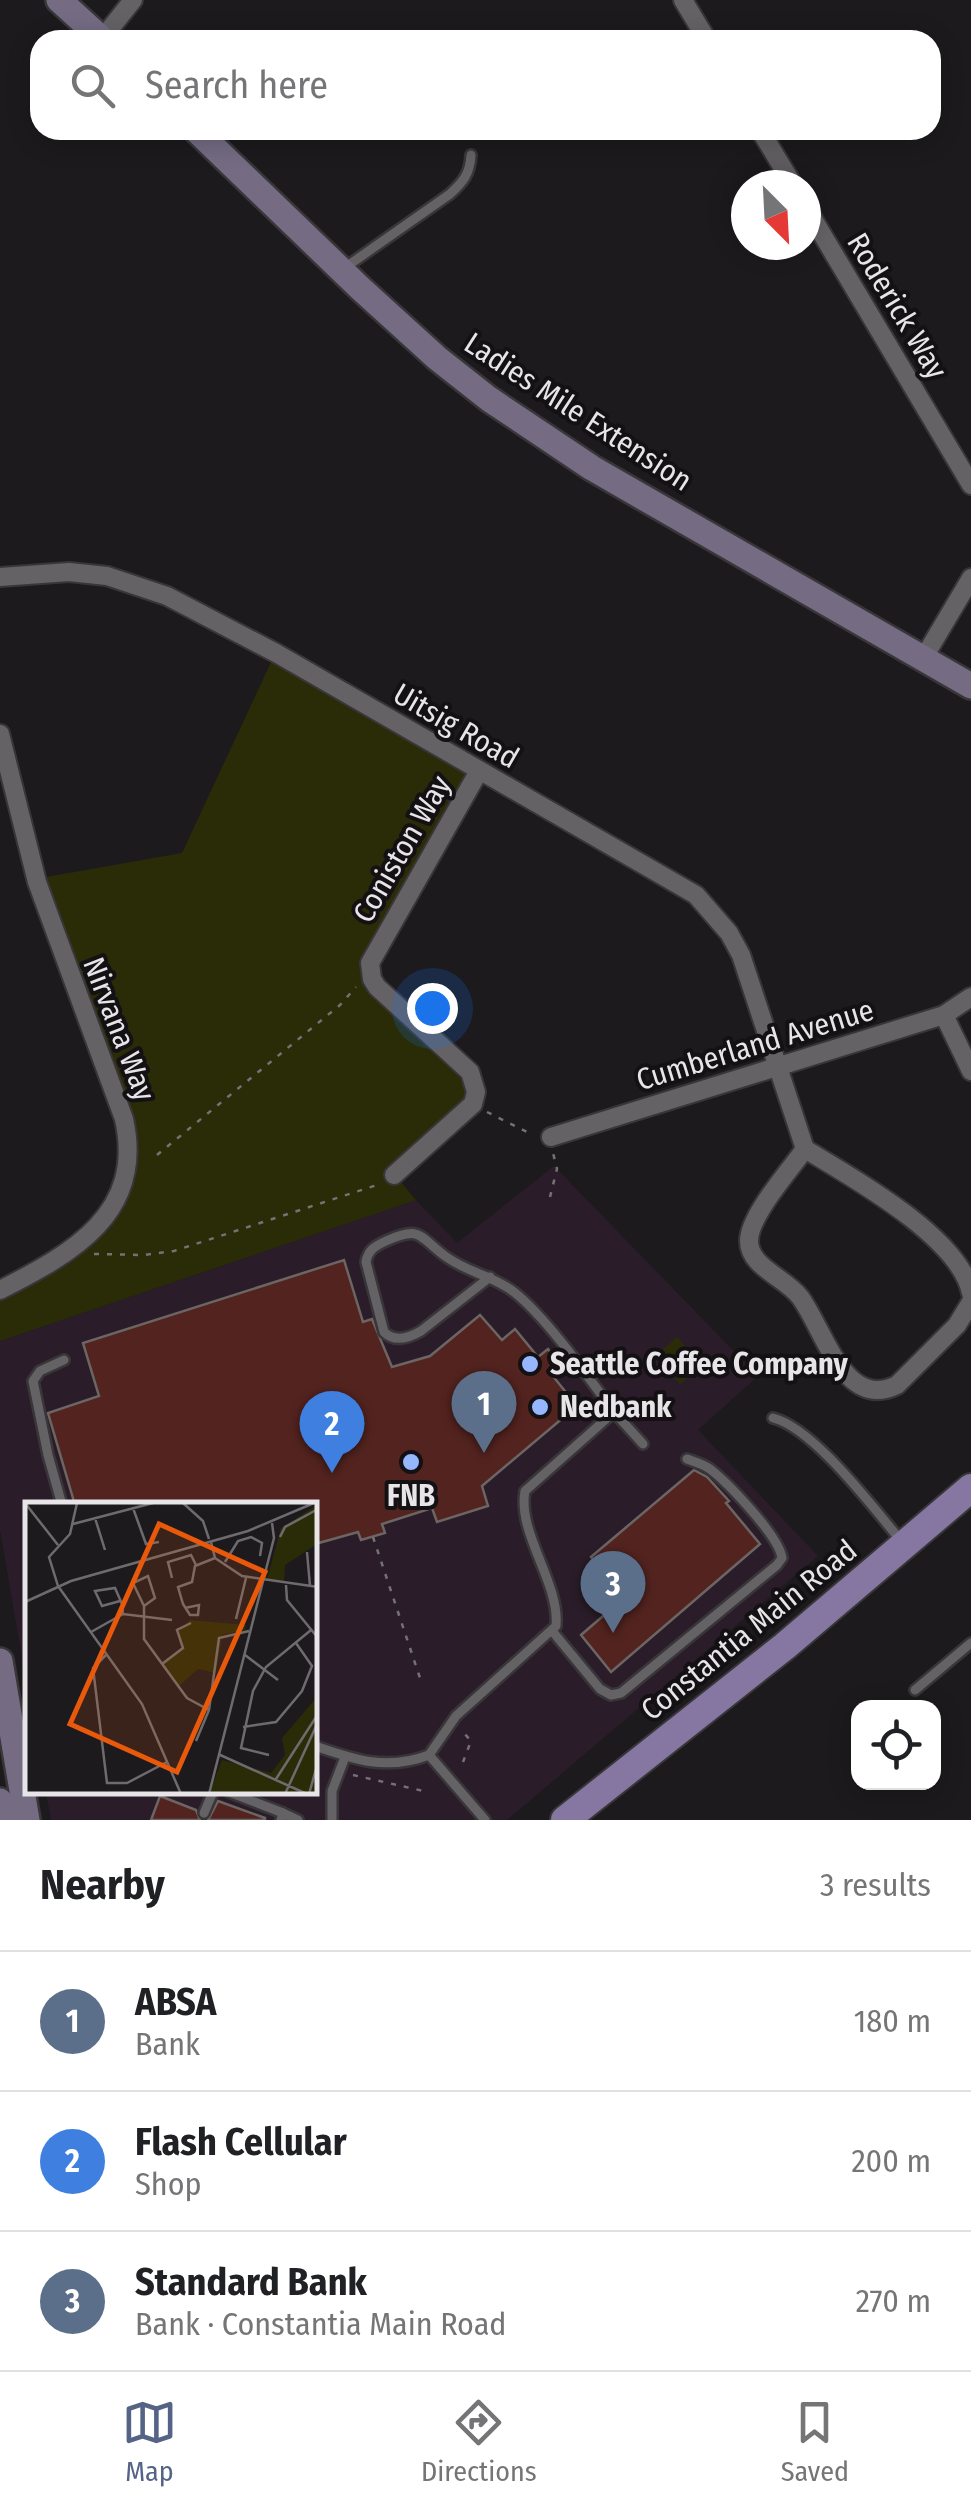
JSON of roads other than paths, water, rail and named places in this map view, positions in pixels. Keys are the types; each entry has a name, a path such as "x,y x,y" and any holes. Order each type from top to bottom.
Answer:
{"main road":[{"path":"59,0 92,30"},
{"name":"Ladies Mile Extension","path":"206,140 437,358 538,432 592,468 971,686"},
{"name":"Constantia Main Road","path":"566,1820 786,1646 971,1488"},
{"path":"0,1661 27,1820"},
{"path":"0,1801 4,1820"}],"street":[{"path":"109,30 134,0"},
{"path":"683,0 701,30"},
{"path":"766,140 784,170"},
{"name":"Roderick Way","path":"821,232 971,485"},
{"name":"Uitsig Road","path":"0,577 70,572 135,583 276,653 696,895 729,933 741,955 805,1150"},
{"path":"923,659 971,578"},
{"name":"Nirvana Way","path":"0,734 37,882 66,970 114,1092 130,1158 122,1190 100,1222 52,1263 0,1290"},
{"name":"Coniston Way","path":"394,1175 473,1104 476,1092 470,1072 377,987 370,971 372,955 478,771"},
{"name":"Cumberland Avenue","path":"550,1137 944,1015 971,997"},
{"path":"944,1015 971,1071"},
{"path":"971,1294 953,1260 925,1232 878,1192 805,1150 751,1226 750,1249 757,1262 800,1297 853,1383 872,1391 896,1385 957,1325 971,1302"}],"lane":[{"path":"341,270 450,194 464,181 471,155"},
{"path":"490,1277 412,1337 394,1338 384,1332 366,1262 376,1246 404,1233 416,1232 446,1257 490,1277 518,1295 643,1444"},
{"path":"61,1502 45,1445 34,1381 40,1371 64,1360"},
{"path":"318,1747 379,1765 428,1755 456,1716 553,1632 555,1607 525,1508 525,1491 614,1412"},
{"path":"773,1418 785,1420 807,1437 904,1544"},
{"path":"553,1632 600,1689 611,1695 621,1694 777,1565 782,1558 774,1538 718,1476 687,1459"},
{"path":"914,1690 971,1643"},
{"path":"428,1755 486,1820"},
{"path":"332,1820 332,1791 345,1757"},
{"path":"204,1813 212,1795"},
{"path":"236,1795 298,1820"}],"place":[{"name":"Seattle Coffee Company","path":"530,1364"},
{"name":"Nedbank","path":"540,1407"},
{"name":"ABSA","path":"484,1453"},
{"name":"FNB","path":"411,1462"},
{"name":"Flash Cellular","path":"332,1473"},
{"name":"Standard Bank","path":"613,1633"}]}
